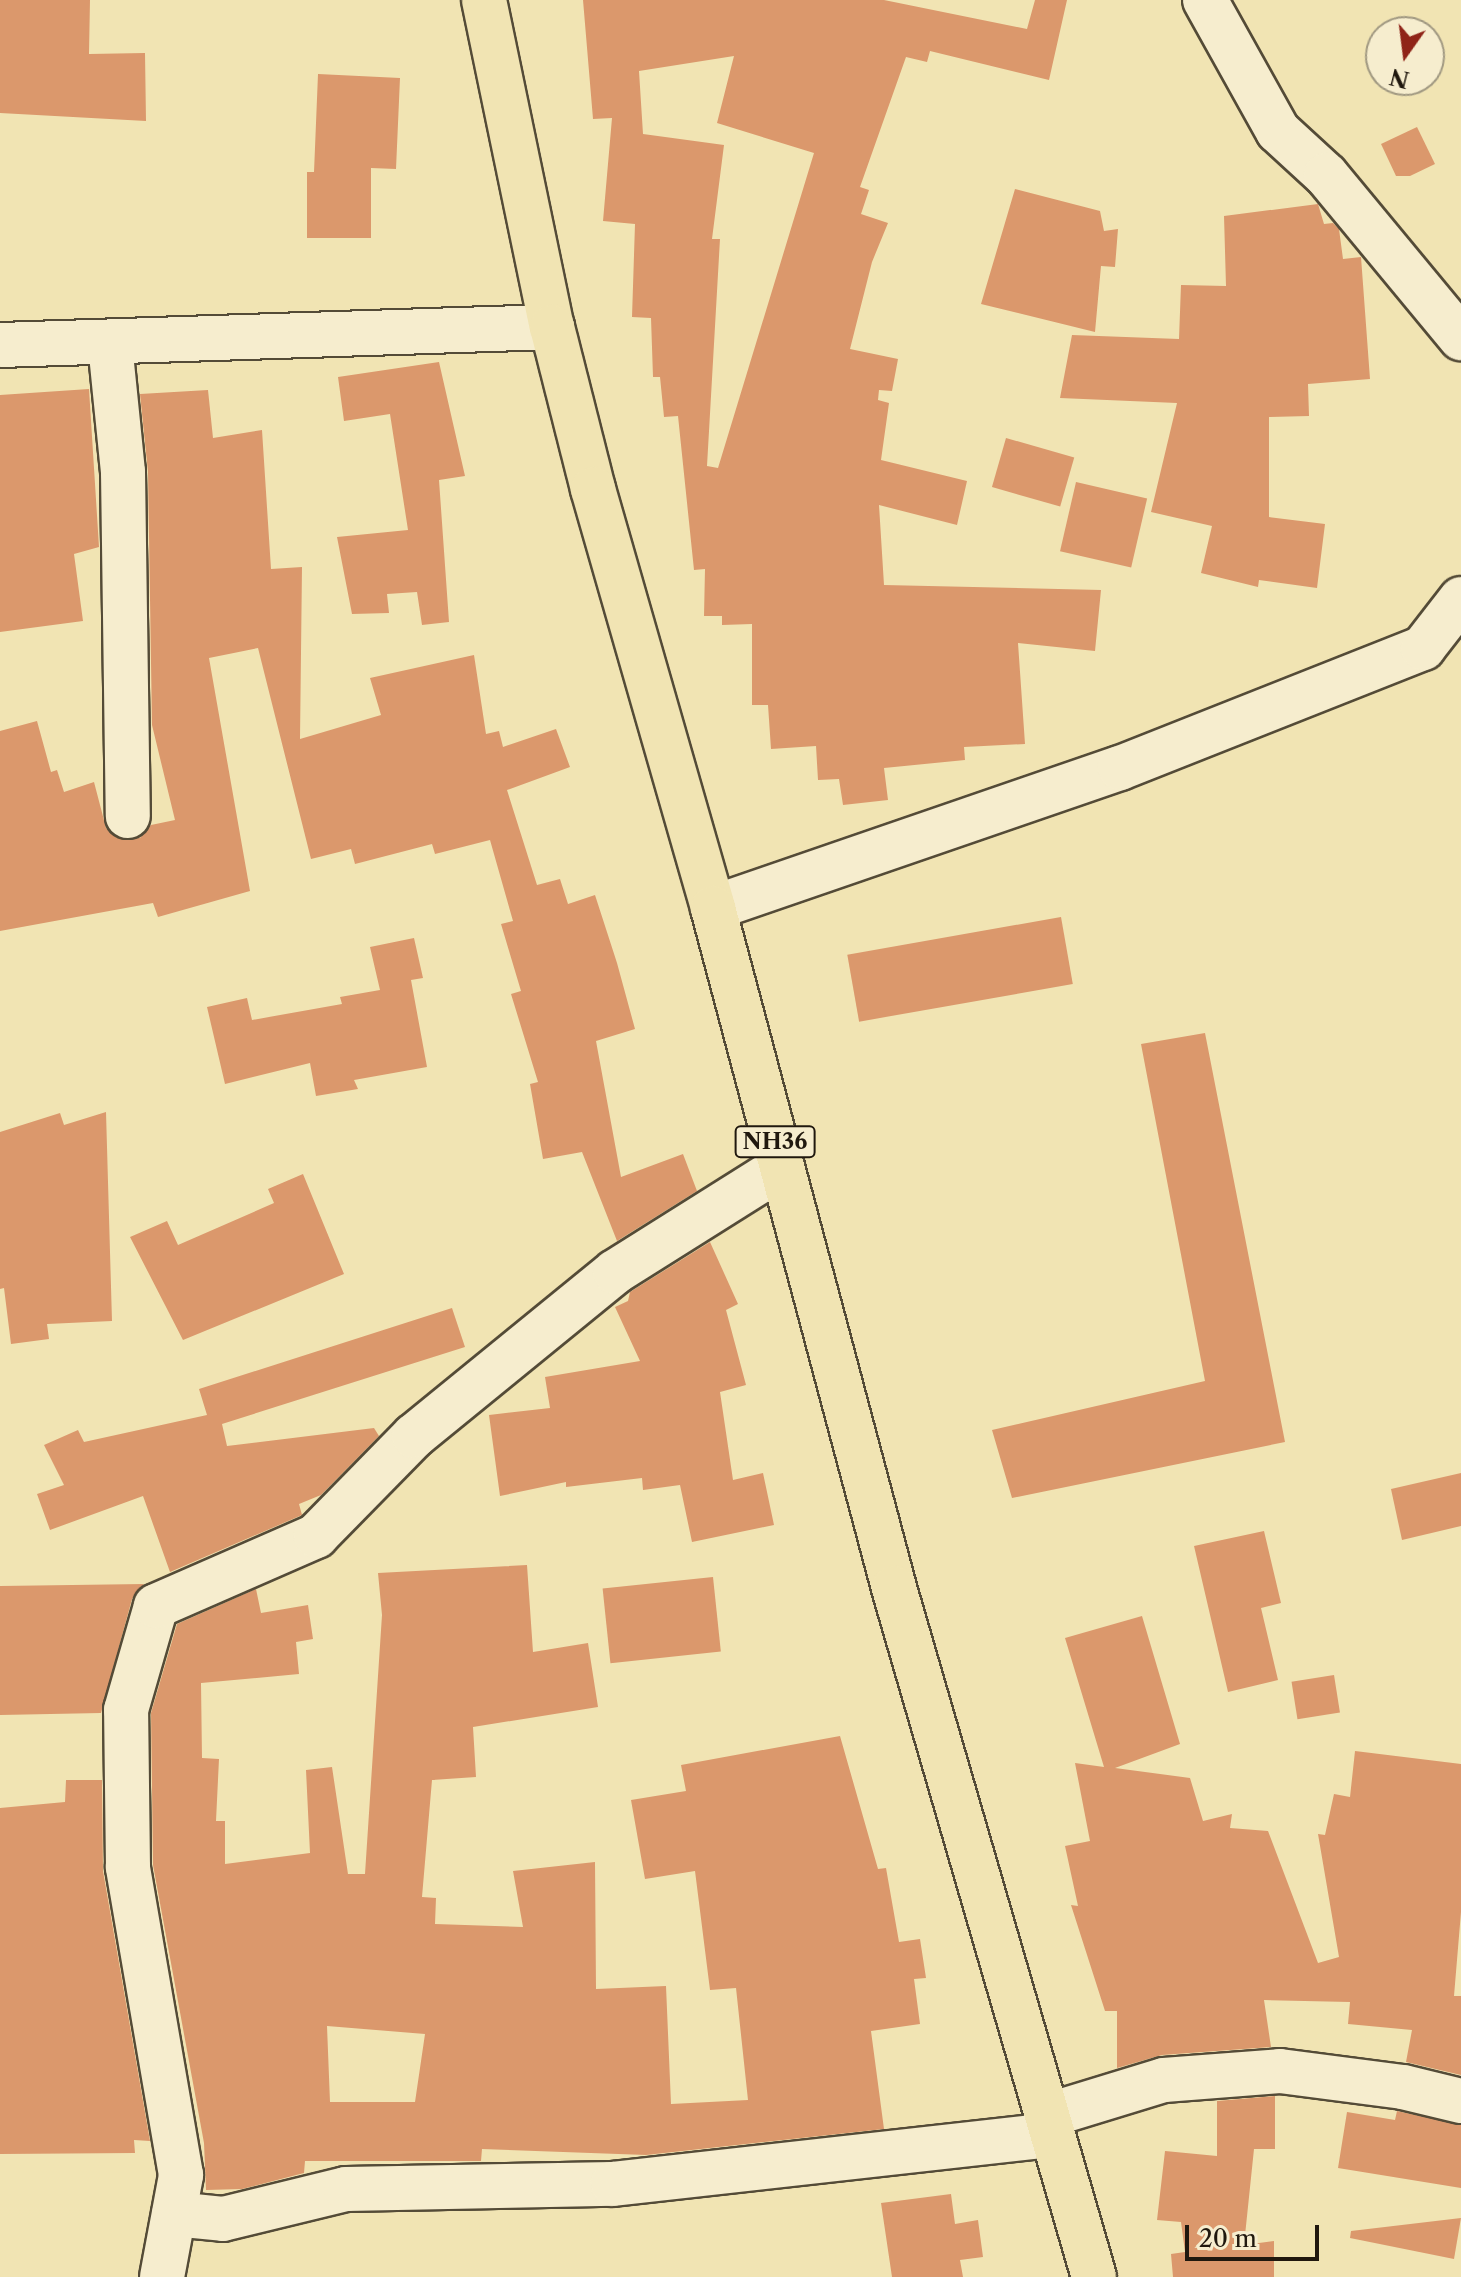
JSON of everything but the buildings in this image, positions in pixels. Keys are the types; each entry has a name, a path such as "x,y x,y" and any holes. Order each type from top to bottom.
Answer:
{"highway":[{"name":"NH36","path":"484,0 552,327 713,908 894,1588 1094,2277"}],"street":[{"path":"1205,0 1278,131 1326,175 1461,338"},
{"path":"0,345 110,344 552,327"},
{"path":"110,344 123,472 128,816"},
{"path":"713,908 1120,768 1423,648 1461,599"},
{"path":"162,2277 181,2175 128,1867 126,1710 156,1606 316,1536 414,1436 615,1272 782,1167"},
{"path":"174,2214 223,2219 346,2189 613,2184 1049,2126 1164,2080 1280,2071 1403,2087 1461,2101"}]}
